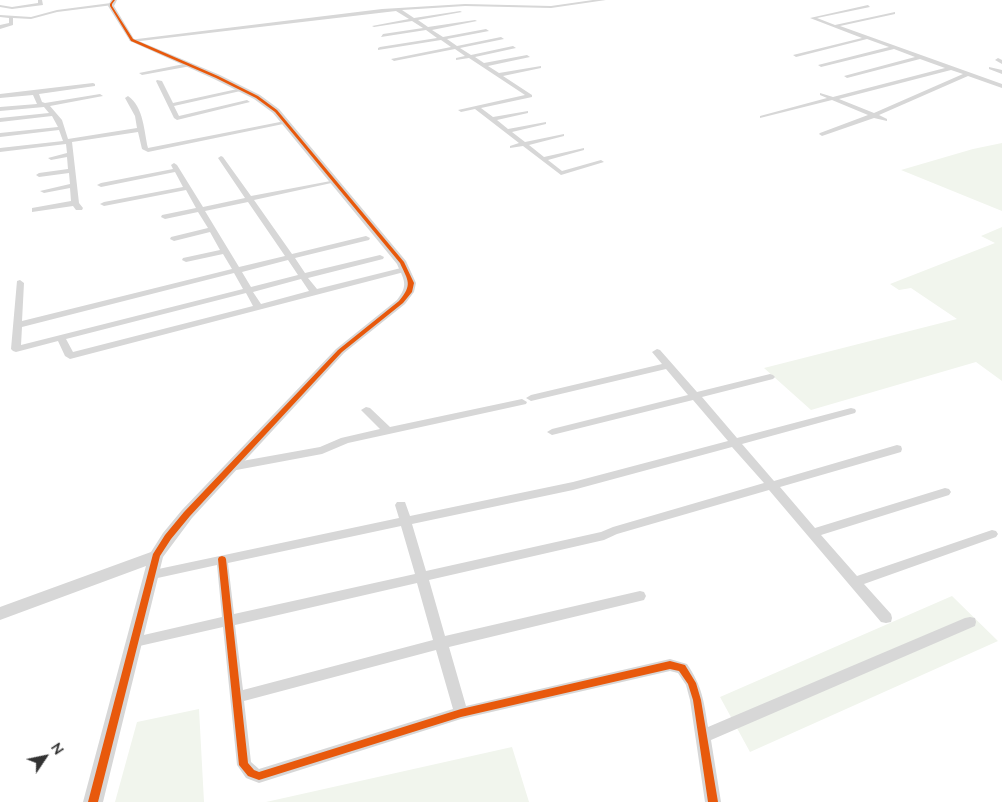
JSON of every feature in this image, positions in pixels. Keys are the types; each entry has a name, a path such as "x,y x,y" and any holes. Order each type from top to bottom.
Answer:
{"street":[{"path":"0,6 12,8 40,4 40,0"},
{"path":"132,40 399,10 475,5 551,6 604,0"},
{"path":"0,16 30,18 57,11 113,2 132,40 189,65 268,104 334,181 405,269 412,283 409,292 401,302 340,351 230,467 187,514 168,537 156,556 153,574 93,802"},
{"path":"868,6 812,18 1002,86"},
{"path":"364,17 399,10 530,96 461,110"},
{"path":"374,26 460,12"},
{"path":"834,26 893,13"},
{"path":"0,28 11,24 10,17"},
{"path":"383,36 475,21"},
{"path":"380,49 486,31"},
{"path":"796,55 867,38"},
{"path":"394,59 501,40"},
{"path":"821,65 894,47"},
{"path":"458,59 513,48"},
{"path":"483,65 527,57"},
{"path":"847,76 920,57"},
{"path":"142,74 189,65"},
{"path":"498,75 539,67"},
{"path":"762,117 950,68"},
{"path":"992,68 1002,72"},
{"path":"825,136 879,118 970,75"},
{"path":"159,81 177,118 248,102"},
{"path":"45,84 47,92"},
{"path":"0,96 16,91 47,92 93,85"},
{"path":"171,105 242,90"},
{"path":"36,92 40,103 54,114 62,128 64,139 69,142"},
{"path":"822,94 879,118"},
{"path":"0,109 100,96"},
{"path":"128,98 138,116 146,149 151,150 285,123"},
{"path":"476,107 561,173 601,162"},
{"path":"492,119 526,112"},
{"path":"0,120 54,114"},
{"path":"508,132 544,123"},
{"path":"0,135 62,128"},
{"path":"0,150 69,142 142,129"},
{"path":"512,147 562,135"},
{"path":"35,210 77,205 69,155 69,142"},
{"path":"543,158 582,149"},
{"path":"50,158 69,155"},
{"path":"221,158 315,293"},
{"path":"101,185 175,168 259,308"},
{"path":"39,175 72,170"},
{"path":"166,217 334,181"},
{"path":"44,190 74,185"},
{"path":"104,204 187,188"},
{"path":"174,239 212,230"},
{"path":"18,325 366,238"},
{"path":"186,260 225,250"},
{"path":"20,284 16,349 380,257"},
{"path":"61,338 70,356 405,269"},
{"path":"657,352 886,618"},
{"path":"230,467 322,450 346,440 526,400 669,365"},
{"path":"552,432 770,377"},
{"path":"366,410 388,431"},
{"path":"153,574 573,486 851,411"},
{"path":"135,642 604,536 613,531 897,449"},
{"path":"813,533 945,492"},
{"path":"401,505 461,713"},
{"path":"854,582 992,534"},
{"path":"0,614 156,556"},
{"path":"222,559 244,765 251,773 259,776 461,713 670,665 682,668 692,683 704,736 713,802"},
{"path":"238,697 441,643 640,596"},
{"path":"704,736 970,622"}],"shaded area":[{"path":"1002,143 1002,211 901,170 973,149"},
{"path":"1002,227 1002,381 976,362 811,410 764,368 957,319 911,288 899,290 890,284 995,243 981,236"},
{"path":"952,596 998,641 750,752 720,697"},
{"path":"199,709 204,802 115,802 137,722"},
{"path":"512,747 529,802 266,802"}],"cycle path":[{"path":"93,802 156,556 168,537 187,514 340,351 401,302 409,292 411,283 402,263 276,111 257,97 217,77 132,40 111,6 114,0"},
{"path":"222,559 244,765 251,773 259,776 461,713 670,665 682,668 692,683 697,700 713,802"}]}
